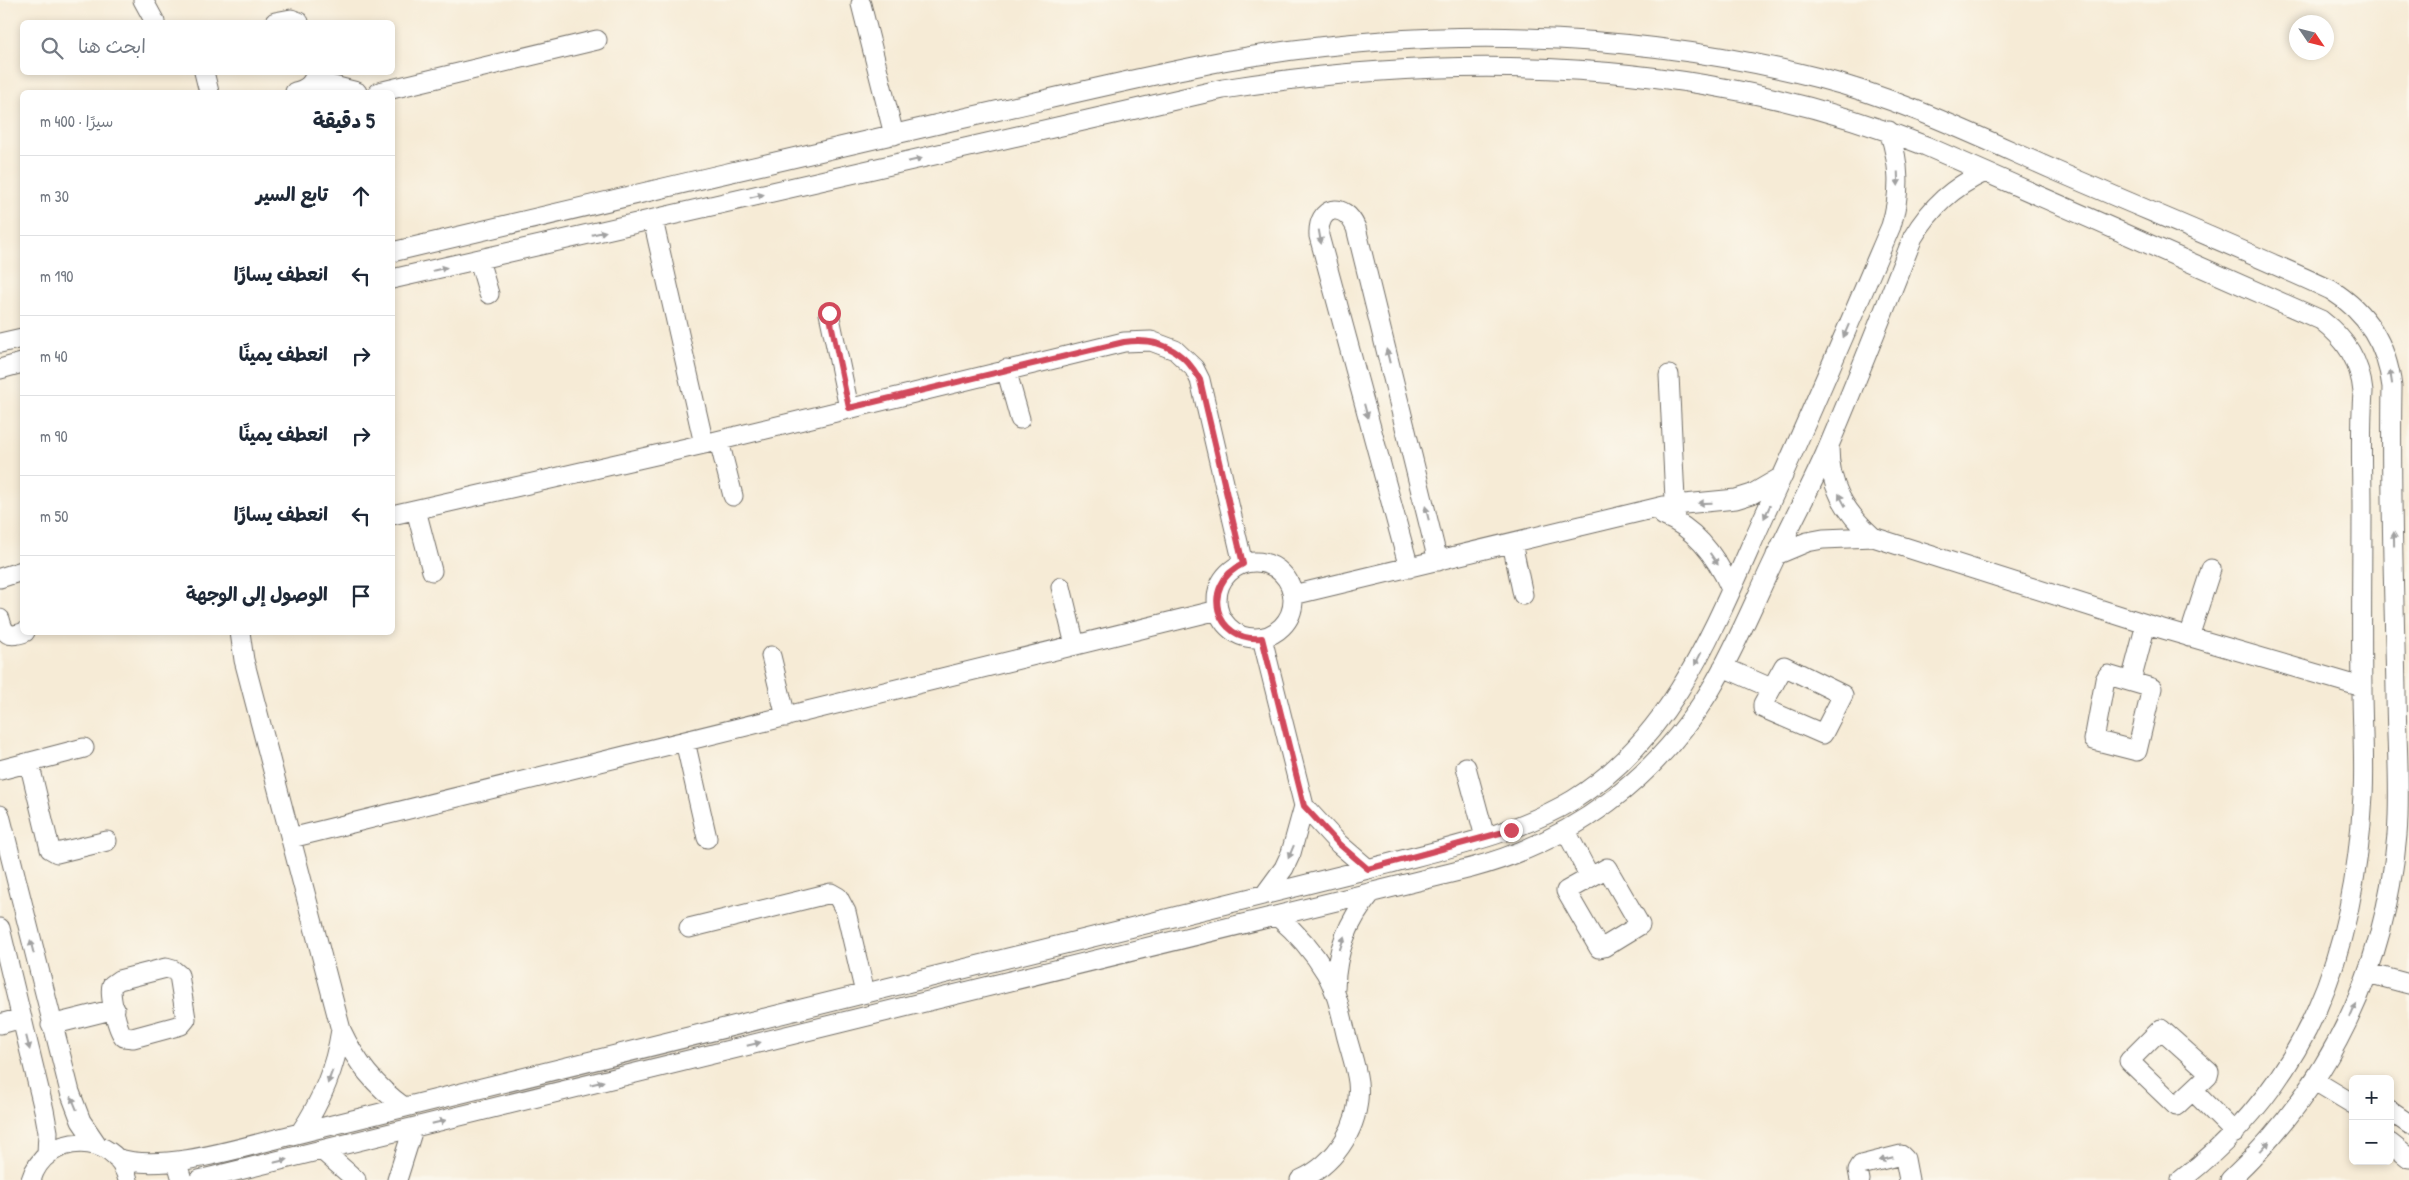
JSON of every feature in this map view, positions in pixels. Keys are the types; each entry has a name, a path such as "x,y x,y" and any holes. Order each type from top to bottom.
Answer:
{"street":[{"path":"143,0 154,20"},
{"path":"861,4 894,135"},
{"path":"395,251 954,121 1231,60 1309,49 1427,38 1541,38 1597,41 1724,58 1823,79 1885,99 1932,117 2316,283 2342,297 2369,323 2385,354 2392,387 2401,478 2403,734 2397,833 2386,909 2368,973 2350,1018 2315,1081 2278,1132 2239,1177"},
{"path":"387,90 597,40"},
{"path":"395,279 1223,88 1314,76 1414,68 1542,69 1710,85 1811,106 1888,131 2307,313 2328,325 2345,341 2358,367 2362,392 2363,794 2353,882 2331,976 2300,1045 2271,1092 2236,1132 2181,1180"},
{"path":"205,75 209,90"},
{"path":"301,90 307,88 315,77 351,90"},
{"path":"954,121 960,149"},
{"path":"29,1178 47,1154 56,1148 77,1142 98,1146 116,1158 146,1164 184,1160 404,1108 1196,910 1368,869 1484,837 1536,819 1573,799 1599,781 1637,746 1661,719 1686,681 1731,589 1783,476 1891,226 1897,202 1899,178 1894,147 1888,131"},
{"path":"184,1160 198,1180 323,1151 1494,862 1566,831 1613,800 1658,760 1696,713 1723,667 1829,445 1913,237 1927,216 1943,198 1956,188 1985,172"},
{"path":"1409,568 1319,236 1318,225 1324,215 1333,210 1344,211 1351,216 1356,228 1438,561"},
{"path":"653,220 711,442 733,496"},
{"path":"1891,226 1913,237"},
{"path":"479,260 488,294"},
{"path":"829,313 849,408"},
{"path":"0,343 20,338"},
{"path":"395,514 711,442 1006,369 1137,340 1163,344 1186,358 1200,380 1243,564"},
{"path":"0,369 20,364"},
{"path":"1006,369 1020,419"},
{"path":"1669,375 1675,512 1701,540 1724,572 1731,589"},
{"path":"1829,445 1829,463 1839,496 1848,512 1873,536"},
{"path":"1293,595 1649,511 1675,512 1736,500 1752,494 1783,476"},
{"path":"416,510 432,571"},
{"path":"1776,555 1807,542 1873,536 2146,624 2362,687"},
{"path":"1512,543 1523,595"},
{"path":"1262,562 1272,565 1286,577 1293,595 1291,614 1287,623 1272,635 1262,638 1253,639 1235,633 1227,627 1218,610 1217,600 1222,582 1227,574 1243,564 1262,562"},
{"path":"2189,636 2211,568"},
{"path":"0,578 20,572"},
{"path":"1061,587 1075,645"},
{"path":"291,838 1218,610"},
{"path":"0,619 4,632 7,635 12,636 20,634"},
{"path":"2131,681 2146,624"},
{"path":"240,635 244,660 342,1030 352,1052 366,1073 404,1108"},
{"path":"1262,638 1304,806 1332,838 1368,869"},
{"path":"771,656 786,716"},
{"path":"1723,667 1772,688"},
{"path":"685,741 707,838"},
{"path":"0,770 84,748"},
{"path":"29,762 50,849 61,852 107,841"},
{"path":"1466,767 1484,837"},
{"path":"1265,894 1284,868 1291,853 1304,806"},
{"path":"0,815 51,1025 75,1107 98,1146"},
{"path":"1566,831 1590,876"},
{"path":"1335,991 1337,964 1344,937 1351,921 1372,892"},
{"path":"689,928 831,893 838,896 846,912 865,993"},
{"path":"1196,910 1202,934"},
{"path":"1277,916 1292,928 1316,957 1335,991 1358,1082 1356,1110 1352,1124 1339,1149 1319,1169 1300,1180"},
{"path":"0,928 46,1121 47,1154"},
{"path":"170,968 179,976 187,1016 181,1025 128,1039 121,1034 115,1009 111,989 115,982 170,968"},
{"path":"2368,973 2409,984"},
{"path":"51,1025 115,1009"},
{"path":"0,1024 22,1018"},
{"path":"300,1133 324,1095 332,1074 342,1030"},
{"path":"2300,1045 2328,1060"},
{"path":"2315,1081 2349,1102"},
{"path":"2193,1091 2236,1132"},
{"path":"2394,1114 2409,1124"},
{"path":"397,1180 414,1129"},
{"path":"2394,1146 2409,1158"},
{"path":"323,1151 356,1180"},
{"path":"1860,1180 1858,1170 1861,1165 1901,1156 1905,1159 1909,1180"},
{"path":"116,1158 128,1180"},
{"path":"182,1180 184,1160"}],"route":[{"path":"829,313 849,408 1006,369 1137,340 1163,344 1186,358 1200,380 1243,564 1227,574 1222,582 1218,591 1218,610 1227,627 1235,633 1253,639 1262,638 1304,806 1326,832 1368,869 1511,830"}]}
